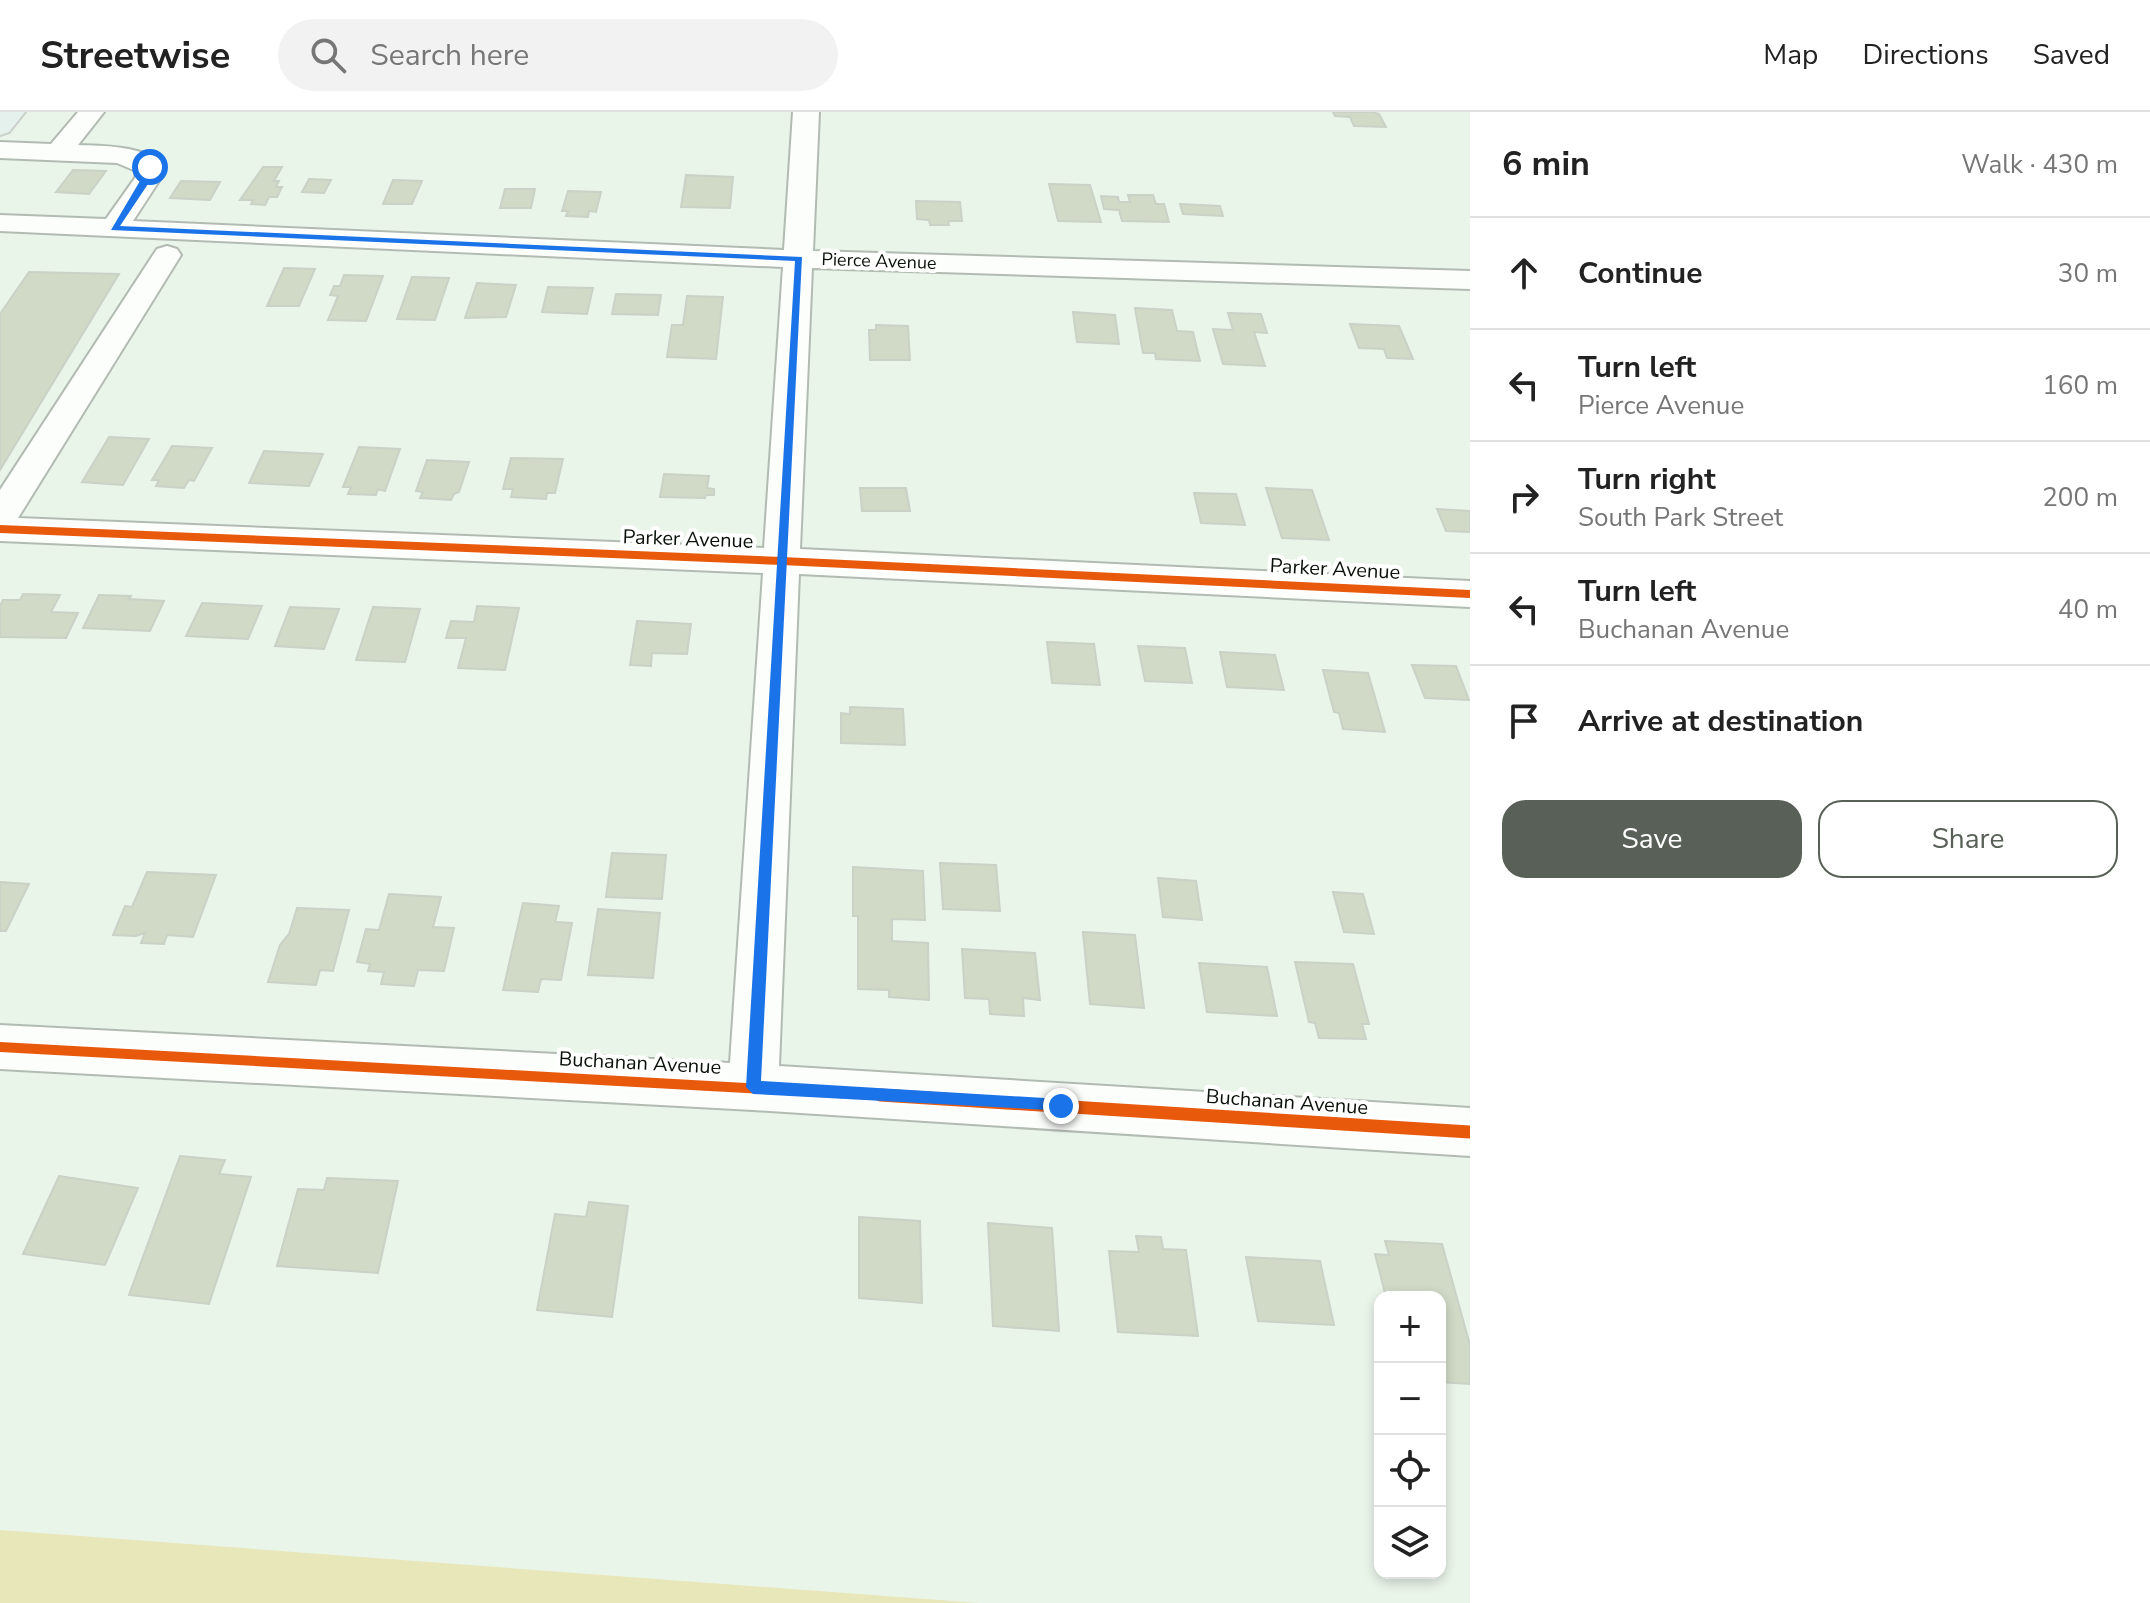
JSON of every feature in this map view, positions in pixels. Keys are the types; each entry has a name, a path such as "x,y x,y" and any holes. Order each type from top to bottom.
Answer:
{"main road":[{"path":"0,127 12,112"}],"street":[{"path":"59,152 91,112"},
{"path":"753,1087 806,112"},
{"path":"0,150 121,155 150,167 148,178 114,228"},
{"path":"0,248 9,223"},
{"name":"Pierce Avenue","path":"9,223 114,228 174,243 1470,280"},
{"path":"45,253 174,243"},
{"path":"0,518 10,486 174,243"},
{"name":"Parker Avenue","path":"0,529 782,561 1470,594"},
{"name":"Buchanan Avenue","path":"0,1047 753,1087 1470,1132"}],"green space":[{"path":"0,1530 979,1603 0,1603"}],"building":[{"path":"1333,112 1373,112 1379,114 1386,127 1354,126 1350,117 1335,116"},
{"path":"263,167 282,167 274,181 279,181 276,187 282,187 277,197 269,197 265,205 251,204 253,200 240,200"},
{"path":"73,170 106,171 89,194 56,192"},
{"path":"686,175 733,177 730,208 681,207"},
{"path":"309,179 331,180 324,193 302,192"},
{"path":"393,180 422,181 412,204 383,204"},
{"path":"181,181 220,182 210,200 170,198"},
{"path":"1049,184 1090,185 1101,222 1058,221"},
{"path":"505,189 535,189 531,208 500,208"},
{"path":"568,191 601,192 596,212 589,211 588,217 566,216 568,211 562,211"},
{"path":"1128,195 1153,195 1156,204 1164,204 1169,222 1122,221 1119,210 1104,209 1101,196 1118,197 1119,202 1130,202"},
{"path":"916,201 960,202 962,221 930,225 929,220 917,219"},
{"path":"1180,204 1220,206 1223,216 1183,214"},
{"path":"284,268 315,269 299,306 267,306"},
{"path":"29,272 119,274 0,470 0,314"},
{"path":"344,275 383,276 366,321 328,320 338,296 330,295 334,286 340,286"},
{"path":"412,277 449,278 435,320 397,319"},
{"path":"477,283 516,285 506,317 465,318"},
{"path":"548,287 593,288 587,314 542,312"},
{"path":"616,294 661,295 658,315 612,314"},
{"path":"687,296 723,297 716,359 667,357 672,325 683,325"},
{"path":"1135,308 1172,310 1177,331 1193,332 1200,361 1156,359 1155,353 1143,353"},
{"path":"1073,312 1115,315 1119,344 1077,342"},
{"path":"1228,313 1261,314 1267,333 1254,332 1265,366 1223,364 1213,329 1233,330"},
{"path":"1350,324 1399,326 1413,359 1387,358 1384,349 1359,348"},
{"path":"876,325 908,326 910,360 870,360 869,330 876,330"},
{"path":"109,437 149,439 123,485 82,482"},
{"path":"172,446 212,448 194,481 189,480 184,488 156,486 159,480 152,480"},
{"path":"359,447 400,449 385,491 378,489 376,495 348,494 351,487 343,487"},
{"path":"264,451 323,454 309,486 249,483"},
{"path":"511,458 563,459 555,493 547,493 546,499 511,497 513,489 503,489"},
{"path":"427,460 469,462 459,492 451,500 420,498 423,492 416,491"},
{"path":"664,474 709,476 707,488 714,489 714,495 706,495 705,498 660,497"},
{"path":"860,488 906,488 910,511 862,511"},
{"path":"1266,488 1312,490 1329,540 1282,538"},
{"path":"1194,493 1236,494 1245,525 1201,523"},
{"path":"1437,509 1470,511 1470,532 1446,531"},
{"path":"23,594 60,595 51,612 78,613 66,638 0,637 0,606 3,600 20,600"},
{"path":"99,595 164,601 150,631 83,628"},
{"path":"202,603 262,606 248,639 186,636"},
{"path":"477,606 519,608 505,670 458,668 466,638 446,638 451,621 474,622"},
{"path":"290,607 339,609 324,649 275,646"},
{"path":"373,607 420,609 405,662 356,660"},
{"path":"637,621 691,624 687,654 652,653 651,666 630,665"},
{"path":"1047,642 1094,644 1100,685 1052,683"},
{"path":"1138,646 1185,648 1192,683 1145,681"},
{"path":"1220,652 1275,655 1284,690 1227,687"},
{"path":"1412,665 1456,666 1469,700 1425,698"},
{"path":"1323,670 1368,673 1385,732 1343,729 1339,713 1334,712"},
{"path":"850,707 903,709 905,745 841,743 841,713 850,714"},
{"path":"612,853 666,855 662,899 606,897"},
{"path":"940,863 996,865 1000,911 943,909"},
{"path":"853,867 923,871 925,920 892,919 892,941 928,943 929,1000 889,997 889,990 858,989 858,916 853,916"},
{"path":"147,872 216,875 193,937 167,935 164,944 141,943 145,933 136,936 113,935 125,906 132,907"},
{"path":"1158,878 1196,881 1202,920 1163,917"},
{"path":"0,882 29,884 6,931 0,931"},
{"path":"1333,892 1363,894 1374,934 1344,932"},
{"path":"389,894 441,897 433,927 454,928 444,971 418,970 414,986 381,984 384,972 368,971 370,964 357,962 366,929 379,930"},
{"path":"523,903 559,906 555,922 572,923 561,980 541,979 538,992 503,990"},
{"path":"297,908 349,910 333,971 320,970 316,985 268,982 280,945 289,934"},
{"path":"598,909 660,913 653,978 588,975"},
{"path":"1083,932 1135,935 1144,1008 1090,1004"},
{"path":"962,949 1035,953 1040,1000 1023,998 1024,1016 990,1014 989,999 965,998"},
{"path":"1295,962 1353,964 1369,1024 1362,1024 1366,1039 1319,1038 1315,1023 1309,1022"},
{"path":"1199,963 1267,967 1277,1016 1207,1012"},
{"path":"180,1156 225,1160 219,1174 251,1177 209,1304 129,1295"},
{"path":"59,1176 138,1188 105,1265 23,1254"},
{"path":"327,1178 398,1181 378,1273 277,1266 298,1189 324,1190"},
{"path":"589,1202 628,1206 612,1317 537,1310 555,1214 586,1217"},
{"path":"859,1217 920,1221 922,1303 859,1298"},
{"path":"988,1223 1052,1228 1059,1331 993,1326"},
{"path":"1136,1236 1161,1237 1163,1249 1186,1250 1198,1336 1118,1332 1109,1251 1139,1252"},
{"path":"1385,1241 1442,1244 1470,1345 1470,1384 1446,1382 1446,1291 1384,1291 1375,1254 1389,1255"},
{"path":"1246,1257 1320,1261 1334,1325 1258,1321"}],"cycle path":[{"path":"0,529 782,561 1470,594"},
{"path":"0,1047 753,1087 1470,1132"}],"route":[{"path":"150,167 148,178 114,228 799,259 753,1087 1061,1106"}]}
